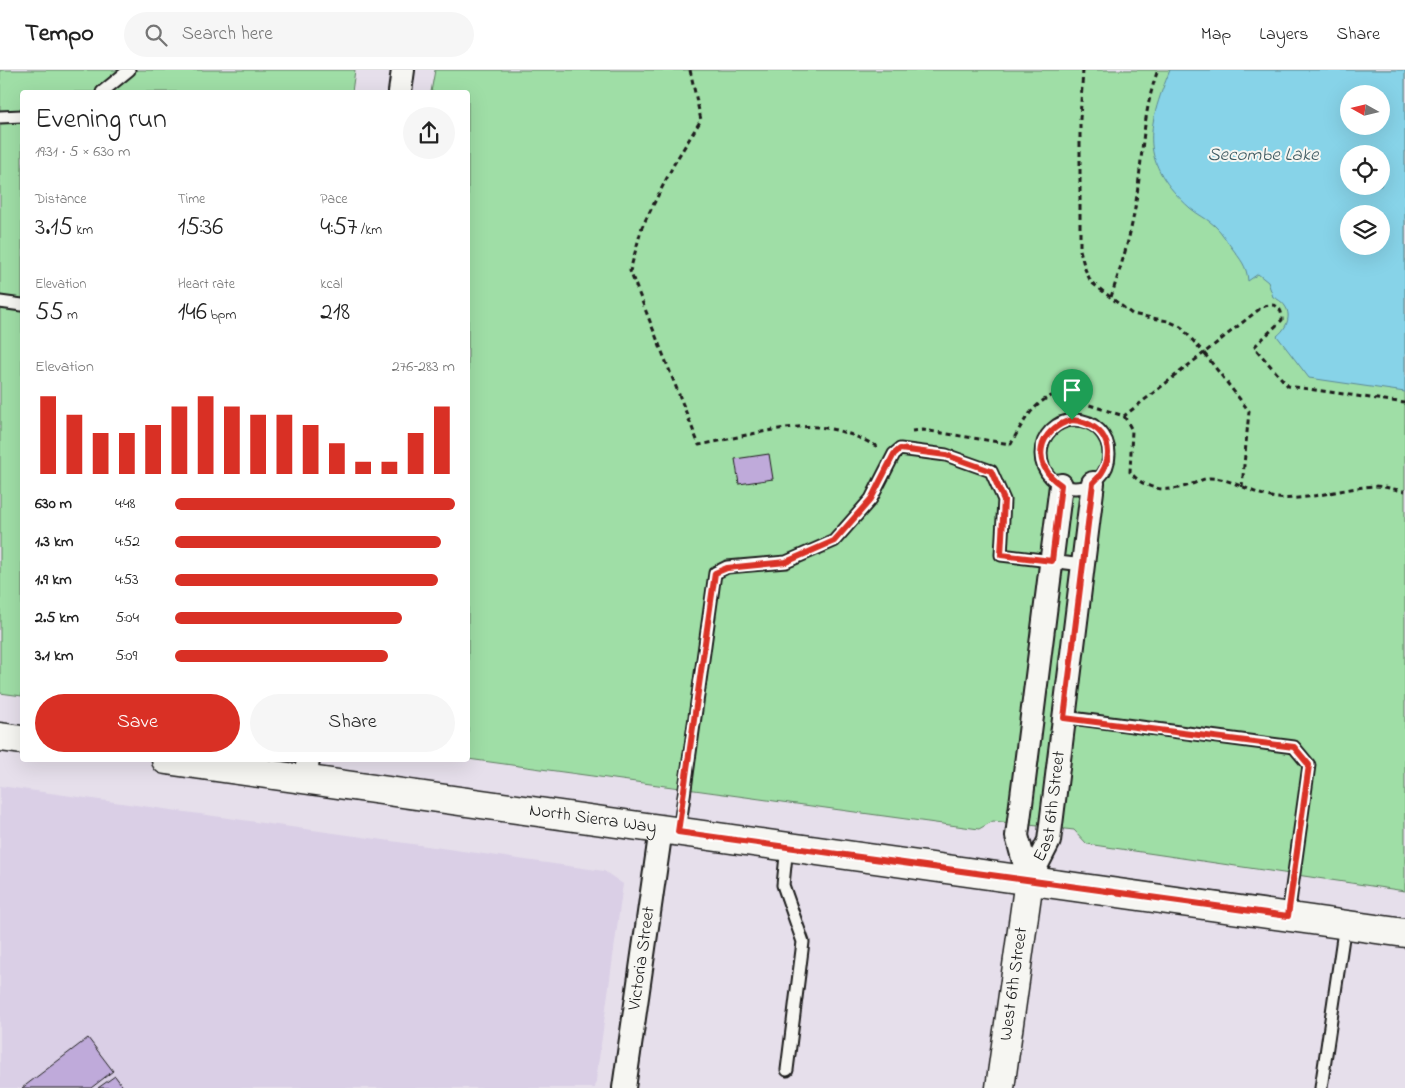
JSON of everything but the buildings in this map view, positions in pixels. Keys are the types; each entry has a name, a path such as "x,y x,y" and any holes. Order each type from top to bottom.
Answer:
{"street":[{"path":"400,90 403,70"},
{"name":"East 6th Street","path":"1029,880 1048,841 1093,483"},
{"name":"East 6th Street","path":"1029,880 1017,836 1061,485"},
{"path":"0,737 20,740"},
{"name":"North Sierra Way","path":"194,762 306,770 670,830 1405,933"},
{"name":"Victoria Street","path":"624,1088 670,830"},
{"name":"West 6th Street","path":"1000,1088 1029,880"}],"lane":[{"path":"104,90 129,70"},
{"path":"0,117 20,116"},
{"path":"0,302 20,305"},
{"path":"1072,420 1083,421 1093,426 1107,443 1109,454 1107,465 1102,475 1093,483 1072,488 1061,485 1052,479 1045,470 1041,460 1041,448 1052,429 1061,423 1072,420"},
{"path":"670,830 715,573 727,568 786,562 834,541 871,499 894,454 900,449 946,455 991,471 1004,500 1001,555 1083,565"},
{"path":"1064,718 1294,747 1309,765 1288,916"},
{"path":"787,846 783,886 804,942 787,1070"},
{"path":"1321,1088 1345,924"}],"path":[{"path":"690,70 701,120 674,164 642,227 630,271 699,445 781,430 816,427 850,433 876,446 882,442"},
{"path":"1083,70 1080,119 1080,250 1085,270 1091,282 1132,314 1168,321 1180,327 1204,353 1248,411 1242,486"},
{"path":"1112,297 1126,251 1137,195 1149,92 1158,70"},
{"path":"1124,416 1262,306 1270,303 1280,309 1282,320 1254,347 1288,386 1405,403"},
{"path":"905,432 923,430 1011,444 1023,421 1039,402 1053,395 1067,392 1077,395 1083,403 1124,416 1132,430 1130,472 1138,482 1155,489 1169,490 1190,485 1208,477 1242,486 1273,498 1303,499 1376,486 1405,492"}],"shaded area":[{"path":"0,786 604,871 623,884 595,1088 0,1088"}],"green space":[{"path":"0,70 355,70 352,90 20,90 20,696 0,693"},
{"path":"435,70 1405,70 1405,891 1087,844 1074,830 993,821 979,829 470,759 470,90 431,90"}],"water":[{"name":"Secombe Lake","path":"1170,70 1405,70 1405,392 1309,378 1277,336 1286,326 1288,315 1280,300 1273,297 1268,282 1258,274 1248,281 1243,263 1220,231 1190,208 1162,175 1155,160 1152,144 1152,127"}],"route":[{"path":"1072,420 1083,421 1101,433 1107,443 1109,454 1107,465 1102,475 1093,483 1064,718 1294,747 1309,765 1288,916 678,832 715,573 727,568 786,562 834,541 871,499 894,454 900,449 946,455 991,471 1004,500 1001,555 1052,561 1061,485 1052,479 1045,470 1041,460 1041,448 1045,438 1052,429 1061,423 1072,420"}]}
